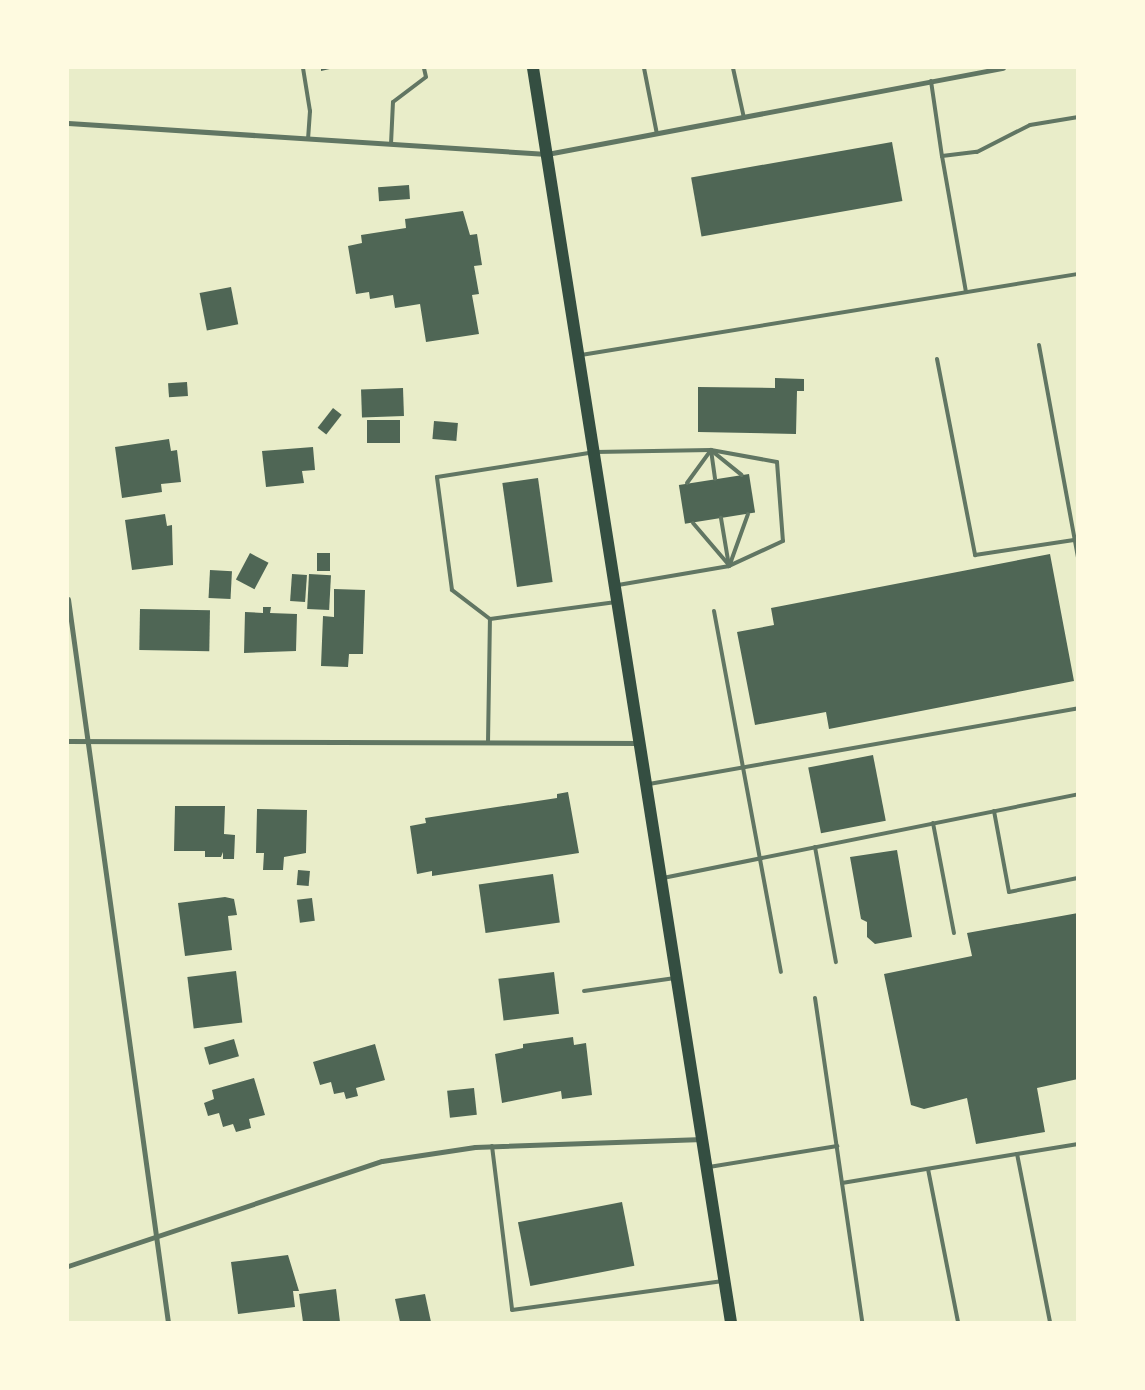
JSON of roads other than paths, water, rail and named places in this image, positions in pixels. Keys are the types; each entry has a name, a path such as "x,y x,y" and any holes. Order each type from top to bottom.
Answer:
{"main road":[{"path":"532,68 595,452 640,743 658,879 677,978 730,1322"}],"street":[{"path":"68,123 547,154 1003,68"},
{"path":"68,599 168,1322"},
{"path":"68,741 640,743"},
{"path":"68,1266 382,1161 492,1146 703,1139"}],"lane":[{"path":"303,68 310,111 308,138"},
{"path":"391,144 393,102 426,77 424,68"},
{"path":"644,68 657,134"},
{"path":"733,68 744,118"},
{"path":"931,82 966,292"},
{"path":"942,156 977,152 1030,125 1078,117"},
{"path":"579,355 1078,274"},
{"path":"1039,345 1078,557"},
{"path":"937,359 975,555 1074,540"},
{"path":"711,450 742,475"},
{"path":"711,450 715,479"},
{"path":"687,483 711,450"},
{"path":"616,585 729,566 783,541 777,462 711,450 595,452 437,477 452,590 490,619 618,602"},
{"path":"729,566 748,514"},
{"path":"721,518 729,566"},
{"path":"1071,521 1078,520"},
{"path":"693,522 729,566"},
{"path":"714,611 739,768 781,972"},
{"path":"488,743 490,619"},
{"path":"646,784 1078,708"},
{"path":"658,879 1078,794"},
{"path":"994,811 1009,892 1078,878"},
{"path":"933,824 954,933"},
{"path":"814,847 836,962"},
{"path":"584,991 677,978"},
{"path":"815,998 862,1322"},
{"path":"842,1183 1078,1144"},
{"path":"492,1146 512,1310 724,1281"},
{"path":"707,1167 837,1146"},
{"path":"1017,1154 1050,1322"},
{"path":"928,1169 958,1322"}]}
